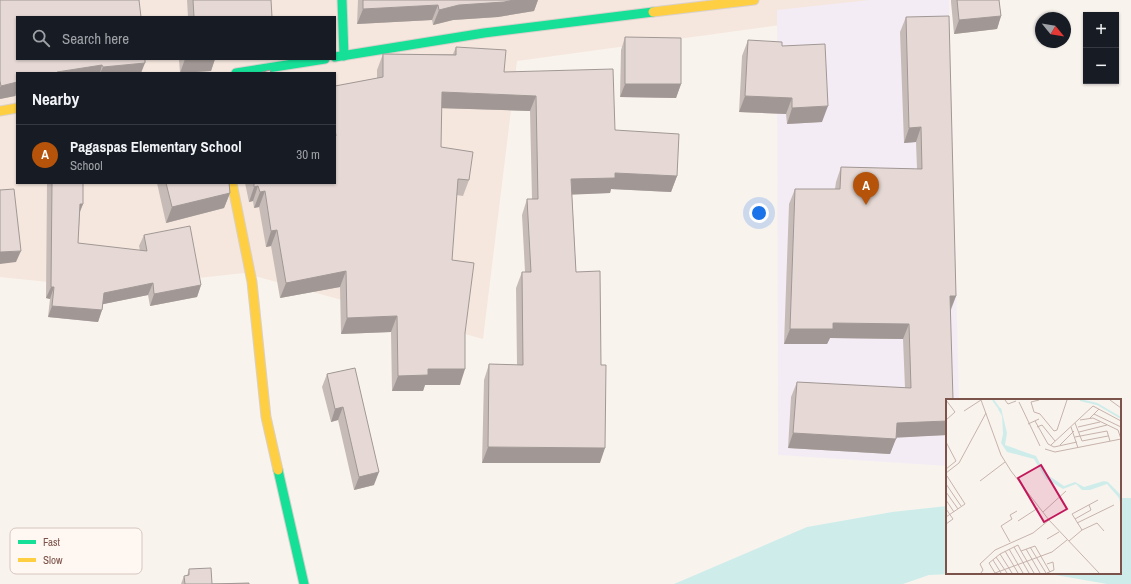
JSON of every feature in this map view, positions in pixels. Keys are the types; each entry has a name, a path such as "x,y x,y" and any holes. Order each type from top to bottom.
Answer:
{"main road":[{"path":"342,0 340,57 484,33 754,0"},
{"path":"242,72 319,60"},
{"path":"0,111 16,108"},
{"path":"232,184 252,282 266,417 304,584"}],"shaded area":[{"path":"0,0 889,0 889,10 517,61 483,339 244,273 106,288 0,277"},
{"path":"870,0 949,0 959,399 946,399 946,466 778,455 777,10"}],"water":[{"path":"1121,498 1131,498 1131,584 1107,584 1050,574 1121,574"},
{"path":"946,506 946,574 953,574 929,575 903,584 674,584 807,527 892,512"}],"building":[{"path":"0,0 139,0 141,16 16,16 16,60 145,60 145,63 103,67 102,65 57,72 16,72 16,82 1,86"},
{"path":"193,0 271,0 272,16 194,16"},
{"path":"363,0 514,0 459,5 439,10 438,5 363,9"},
{"path":"957,0 999,0 1001,16 959,20"},
{"path":"949,16 956,296 950,296 953,399 946,399 946,421 897,423 896,439 793,433 797,382 911,388 909,324 833,323 833,329 790,329 795,189 840,189 841,167 922,169 921,127 909,128 906,17"},
{"path":"625,37 681,38 681,84 625,84"},
{"path":"748,40 782,42 782,46 825,44 828,106 792,108 792,98 745,96"},
{"path":"456,47 506,50 504,72 613,69 615,130 679,134 677,176 615,173 615,178 571,179 576,272 600,271 601,365 606,365 605,448 488,447 489,364 523,365 522,272 531,272 527,199 538,199 536,96 442,92 441,147 473,152 469,180 458,179 452,260 474,263 465,333 465,369 428,369 428,375 398,376 397,316 347,318 346,271 286,283 277,230 271,231 265,191 260,192 258,186 254,187 254,184 336,184 336,86 383,77 383,54 456,55"},
{"path":"52,184 83,184 83,204 80,204 78,243 147,251 144,235 190,226 201,285 154,294 153,283 104,293 102,310 52,306 54,287 51,287"},
{"path":"166,184 229,184 230,193 172,207"},
{"path":"14,189 21,251 0,252 0,190"},
{"path":"355,368 379,472 359,477 343,407 335,409 327,374"},
{"path":"211,568 212,584 185,584 184,576 189,575 189,569"},
{"path":"249,583 249,584 212,584"}],"traffic: fast":[{"path":"342,0 344,56"},
{"path":"336,57 484,33 653,12"},
{"path":"242,72 319,60"},
{"path":"278,470 304,584"}],"traffic: slow":[{"path":"653,12 754,0"},
{"path":"0,111 16,108"},
{"path":"232,184 252,282 266,417 278,470"}],"place":[{"name":"Pagaspas Elementary School","path":"866,205"}]}
